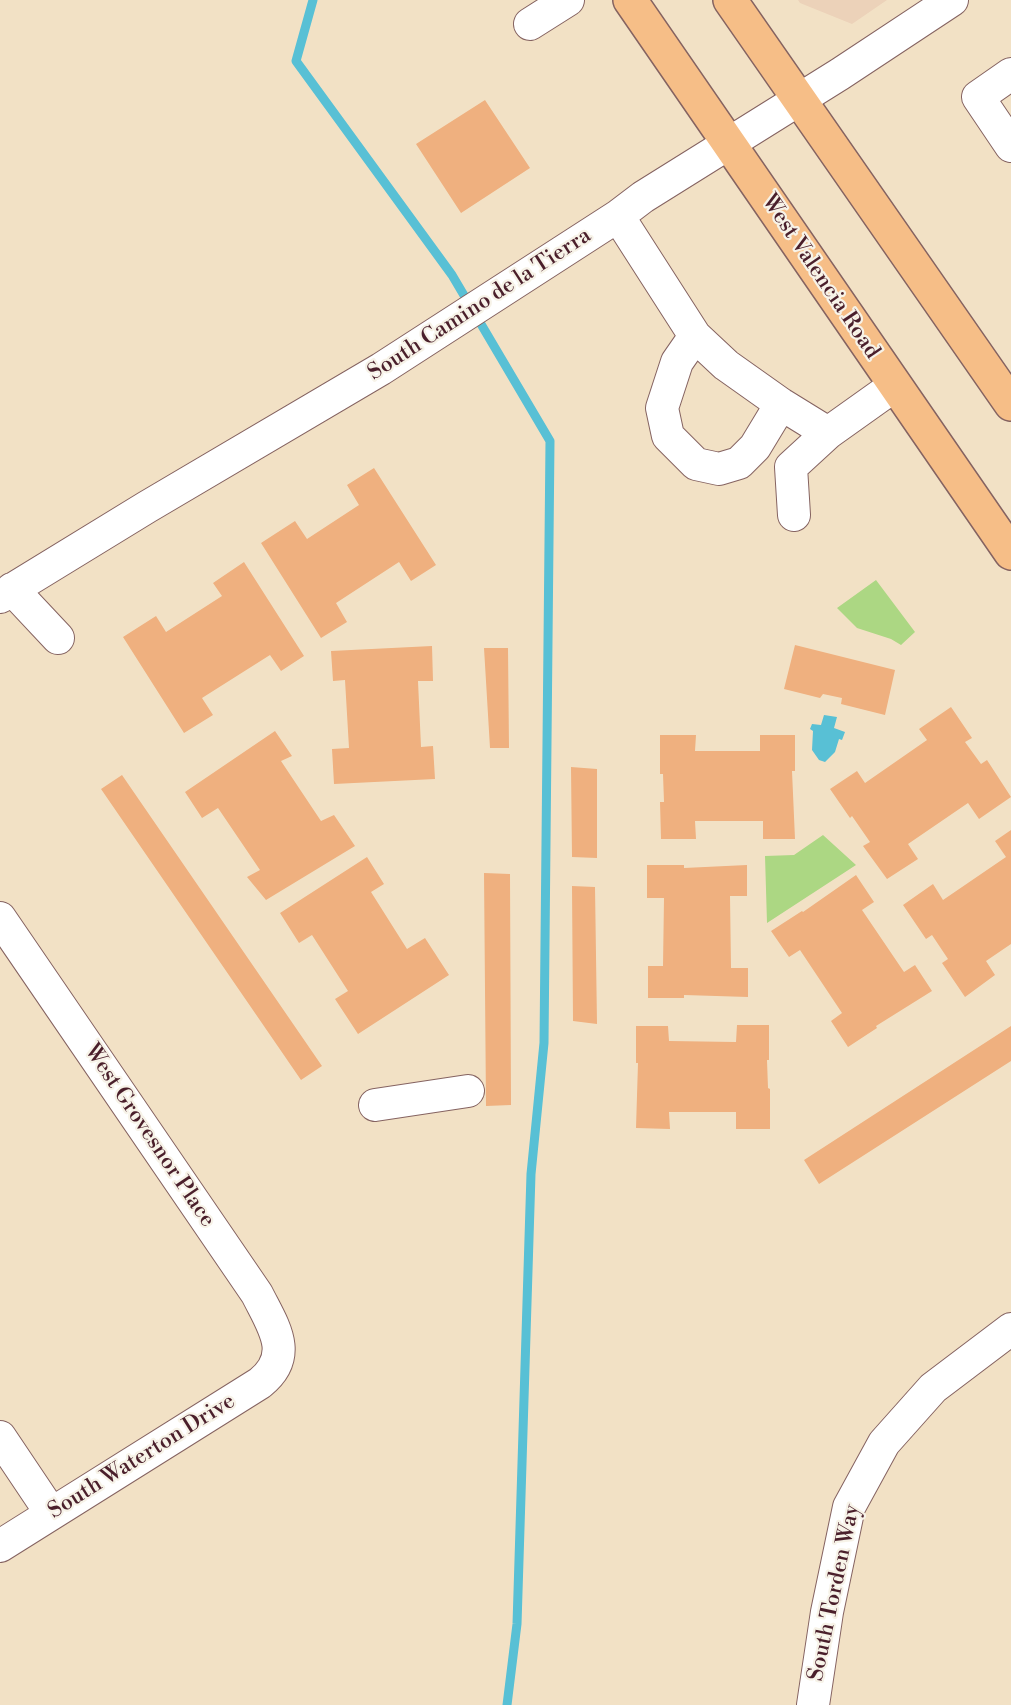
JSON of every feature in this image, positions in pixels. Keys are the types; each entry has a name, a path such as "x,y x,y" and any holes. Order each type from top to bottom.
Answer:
{"main road":[{"name":"West Valencia Road","path":"630,0 1011,553"},
{"path":"730,0 1011,404"}],"street":[{"path":"530,24 568,0"},
{"name":"South Camino de la Tierra","path":"6,593 381,369 618,216 643,197 729,145 952,0"},
{"path":"1011,74 978,97 1011,146"},
{"path":"618,216 695,336 726,365 781,404 828,433"},
{"path":"695,336 677,362 662,408 668,436 696,464 719,469 739,463 755,447 781,404"},
{"path":"794,515 791,467 828,433 894,386"},
{"path":"6,593 58,638"},
{"name":"West Grovesnor Place","path":"0,918 257,1294 280,1344 278,1362"},
{"path":"375,1105 468,1092"},
{"name":"South Torden Way","path":"813,1705 827,1612 849,1507 884,1443 933,1388 1011,1329"},
{"name":"South Waterton Drive","path":"0,1546 260,1383 271,1374 278,1362"},
{"path":"0,1437 51,1513"}],"shaded area":[{"path":"798,0 887,0 852,24 800,3"}],"green space":[{"path":"876,580 915,632 901,645 891,639 857,628 837,608"},
{"path":"823,835 856,865 767,923 765,856 794,855"}],"water":[{"path":"824,715 837,717 834,728 845,732 842,740 839,739 835,752 825,762 819,760 812,750 813,731 810,729 812,724 821,725"}],"building":[{"path":"485,100 530,168 461,213 416,144"},
{"path":"374,468 436,565 411,581 399,562 336,603 347,622 321,638 261,543 295,521 307,539 359,505 347,485"},
{"path":"244,562 304,656 281,671 270,655 202,698 213,715 184,733 123,637 156,616 166,632 222,596 213,583"},
{"path":"795,645 895,670 885,715 841,704 842,698 823,694 820,698 784,689"},
{"path":"432,646 433,681 418,681 421,747 433,746 435,779 334,784 332,749 349,748 345,680 333,681 331,651"},
{"path":"484,648 508,648 509,748 490,748"},
{"path":"951,707 972,738 965,742 981,764 987,760 1011,797 979,819 968,803 908,844 918,859 887,879 863,846 870,842 830,789 857,771 865,783 927,740 919,729"},
{"path":"275,731 292,756 281,761 321,821 334,815 355,846 266,900 247,877 260,870 218,808 202,818 185,792"},
{"path":"660,735 696,735 695,751 760,751 760,735 795,735 795,771 792,771 795,839 763,839 763,821 695,821 696,839 661,839 660,802 664,802 663,774 660,774"},
{"path":"571,767 597,769 597,858 572,857"},
{"path":"122,775 322,1066 301,1080 101,789"},
{"path":"1011,830 1011,944 986,961 995,975 965,997 942,963 948,959 932,935 926,939 903,905 933,884 943,900 1006,857 995,841"},
{"path":"367,857 384,884 371,892 407,949 425,938 449,975 358,1034 335,999 348,991 312,935 299,943 280,913"},
{"path":"647,865 684,865 684,868 747,865 747,896 730,896 731,968 748,968 748,997 684,995 684,998 648,998 648,966 663,966 664,898 647,898"},
{"path":"484,873 510,874 511,1105 486,1106"},
{"path":"856,875 874,902 862,910 904,972 915,965 932,991 876,1026 877,1028 848,1047 831,1021 842,1013 800,950 789,957 771,931"},
{"path":"572,886 595,887 597,1024 573,1021"},
{"path":"737,1025 769,1025 769,1060 767,1060 770,1129 736,1129 736,1112 669,1112 670,1129 636,1128 638,1063 636,1063 636,1026 668,1026 669,1041 736,1042"},
{"path":"1011,1026 1011,1061 819,1184 804,1160"}],"waterway":[{"path":"313,0 296,61 452,275 550,441 544,1043 531,1174 517,1624 507,1705"}]}
